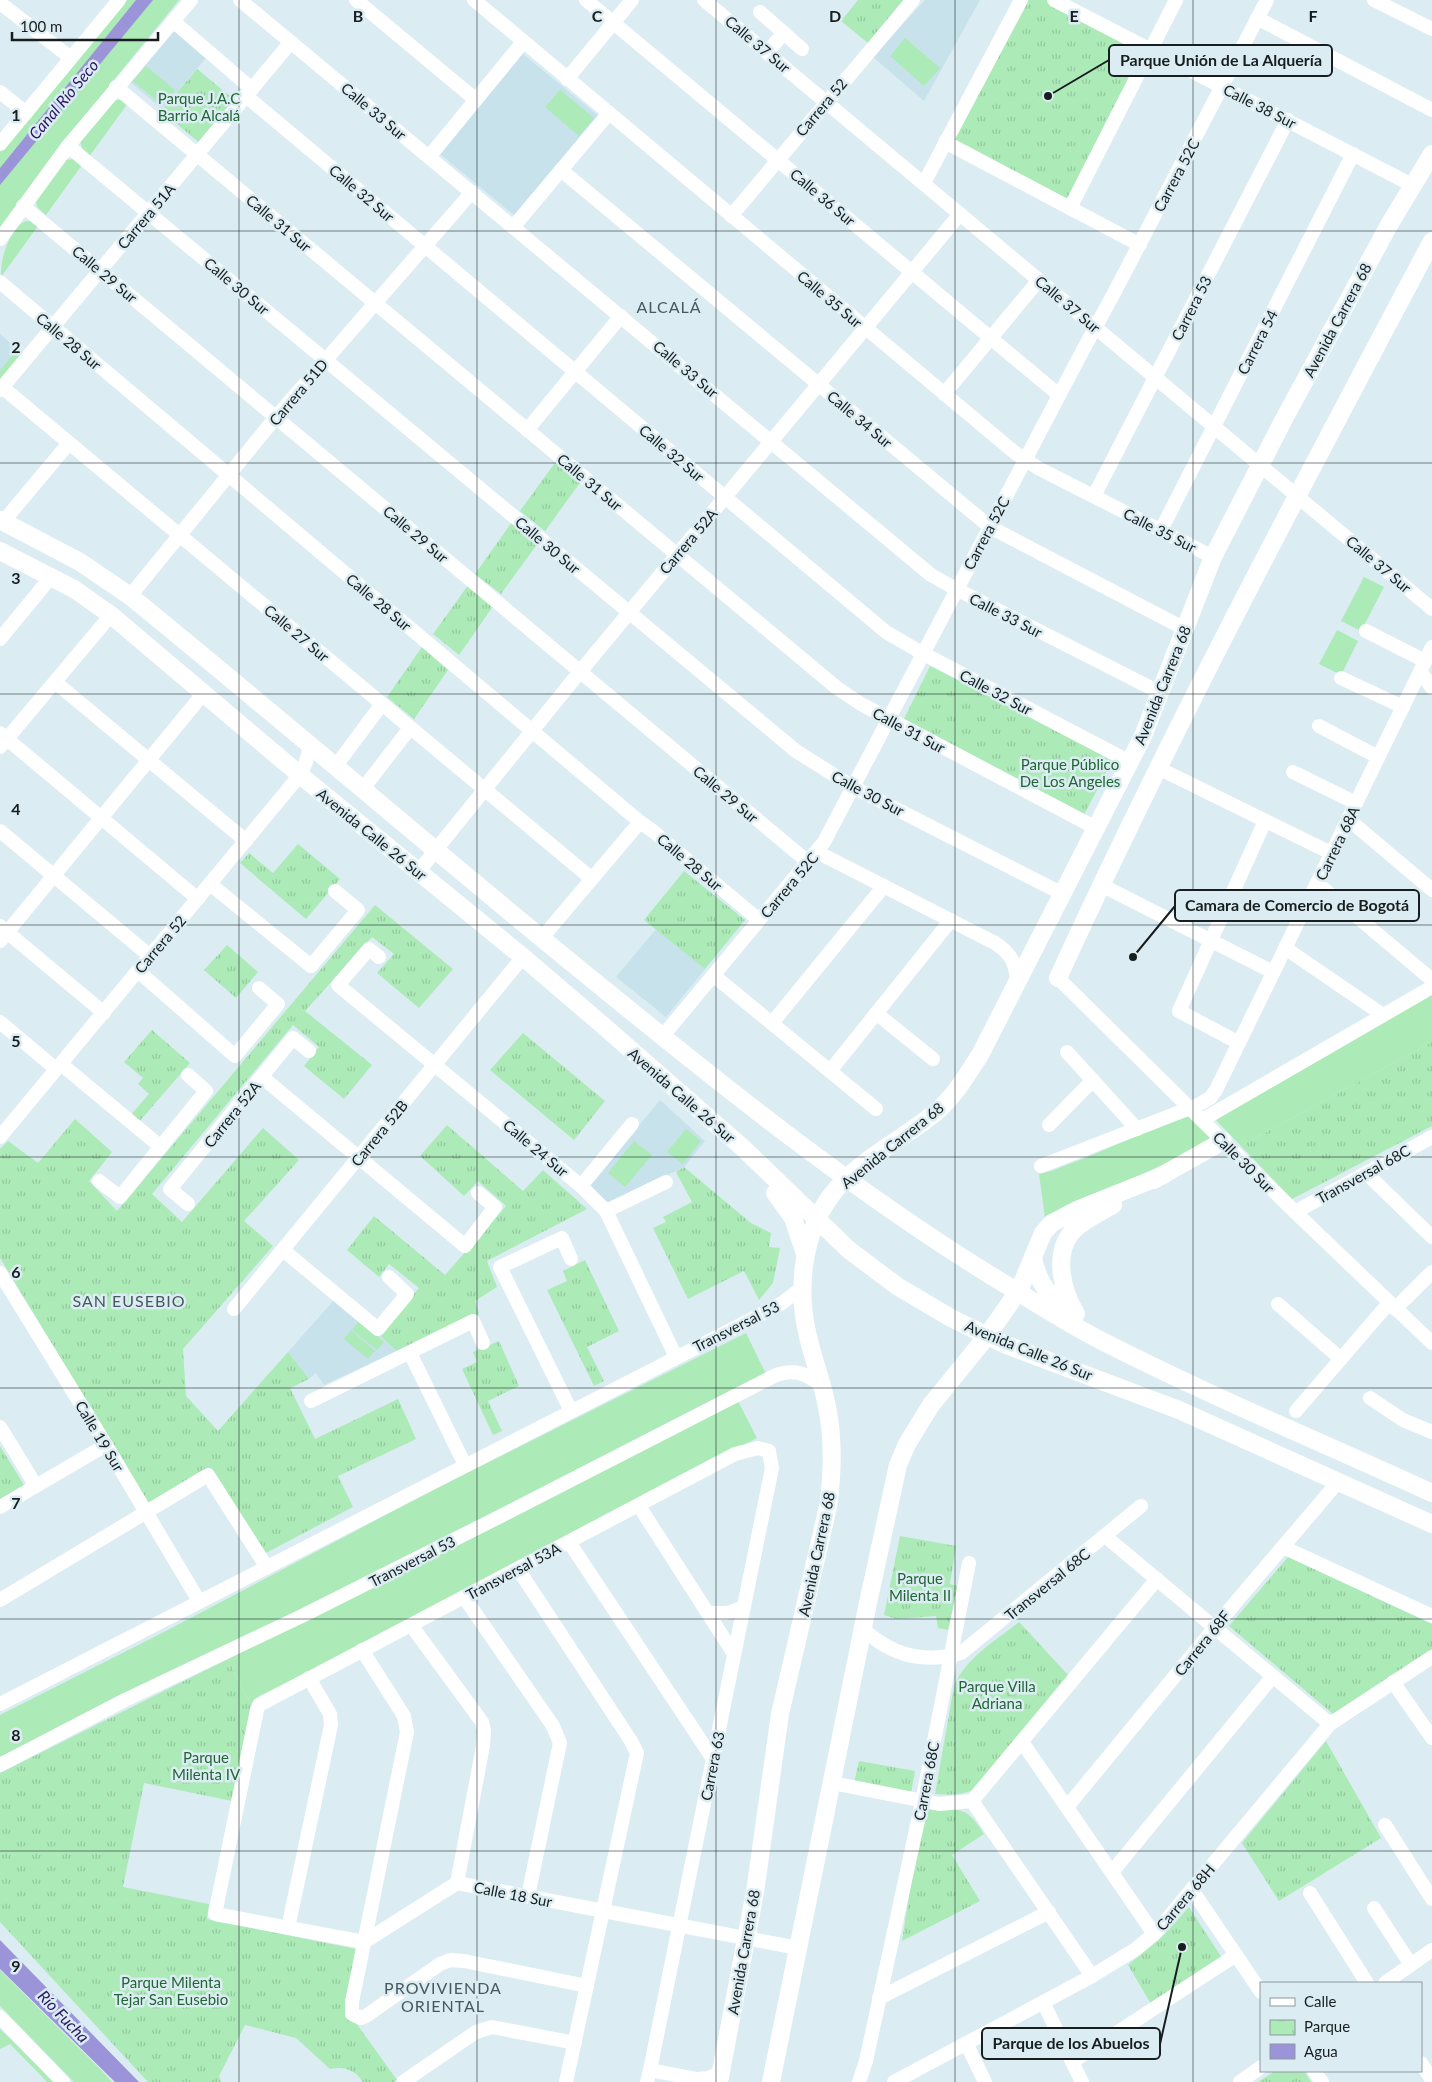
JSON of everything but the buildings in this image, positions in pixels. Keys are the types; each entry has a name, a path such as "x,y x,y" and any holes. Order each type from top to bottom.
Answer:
{"main road":[{"name":"Avenida Carrera 68","path":"720,2077 761,1855 780,1714 829,1498 833,1452 830,1428 822,1386 804,1318 802,1287 805,1257 813,1227 830,1197 841,1184 873,1156 937,1111 955,1092 980,1055 1130,762 1161,693 1213,557 1260,465 1384,234 1432,154"},
{"name":"Avenida Carrera 68","path":"1058,978 1158,768 1297,496 1432,241"},
{"name":"Avenida Calle 26 Sur","path":"2,521 80,562 130,596 541,939 662,1036 764,1116 921,1230 978,1267 1097,1338 1192,1386 1432,1493"},
{"name":"Avenida Calle 26 Sur","path":"0,551 84,595 111,615 300,775 599,1022 743,1148 849,1250 914,1296 959,1322 1004,1344 1179,1410 1432,1524"},
{"path":"599,1022 691,1116 779,1197 793,1218 805,1257"},
{"path":"1076,1315 1067,1296 1063,1277 1062,1255 1066,1240 1071,1232 1164,1174 1223,1141"},
{"path":"771,2082 863,1629 898,1466 907,1444 932,1405 987,1336 1010,1303 1021,1286 1043,1233 1052,1223 1064,1215 1164,1174"},
{"path":"1033,1257 1042,1286 1076,1315 1142,1351 1205,1382 1278,1423"}],"street":[{"path":"0,144 119,0"},
{"path":"0,239 68,146 191,0"},
{"name":"Calle 33 Sur","path":"240,0 514,226 931,575 1161,693"},
{"path":"356,0 476,100"},
{"name":"Calle 35 Sur","path":"474,0 1025,460 1213,557"},
{"name":"Calle 36 Sur","path":"586,0 1059,395"},
{"path":"568,79 632,0"},
{"name":"Calle 37 Sur","path":"704,0 1432,609"},
{"name":"Carrera 52","path":"731,216 912,0"},
{"path":"924,183 1021,0"},
{"name":"Calle 38 Sur","path":"1054,0 1223,86 1412,186"},
{"path":"1070,208 1176,0"},
{"name":"Carrera 52C","path":"662,1036 813,857 853,787 922,653 1140,245 1266,0"},
{"path":"1374,0 1432,29"},
{"path":"0,3 71,58"},
{"path":"760,12 802,49"},
{"path":"1257,18 1432,110"},
{"name":"Calle 32 Sur","path":"173,21 249,92 425,246 886,632 922,653 1130,762"},
{"path":"767,52 784,33"},
{"name":"Carrera 51A","path":"1,389 291,42"},
{"path":"429,157 523,42"},
{"name":"Calle 31 Sur","path":"116,87 837,688 855,701 888,719 1096,828"},
{"path":"0,92 26,113"},
{"path":"514,226 609,113"},
{"name":"Carrera 53","path":"1094,496 1288,120"},
{"path":"945,142 1140,245"},
{"name":"Calle 30 Sur","path":"68,146 783,742 853,787 1063,894"},
{"name":"Carrera 54","path":"1161,530 1353,154"},
{"name":"Calle 34 Sur","path":"561,170 990,527 1185,629"},
{"name":"Carrera 51D","path":"130,596 276,417 472,192"},
{"name":"Calle 29 Sur","path":"23,206 580,671 813,857 884,886 1005,949 1014,961 1017,983"},
{"name":"Carrera 52A","path":"418,872 580,671 960,214"},
{"path":"944,394 1039,280"},
{"name":"Calle 28 Sur","path":"0,282 531,731 759,920"},
{"path":"528,430 621,316"},
{"name":"Calle 27 Sur","path":"1,389 69,443 592,879"},
{"path":"2,521 69,443"},
{"path":"0,638 52,577"},
{"path":"111,615 55,682 2,740 101,818 198,899"},
{"path":"1366,631 1423,666 1432,688"},
{"name":"Carrera 68A","path":"1042,1166 1190,1108 1210,1098 1216,1090 1432,648"},
{"path":"1342,678 1403,707"},
{"path":"55,682 246,841"},
{"path":"104,1013 3,933 54,876 203,694"},
{"path":"335,767 382,704"},
{"path":"1319,726 1378,757"},
{"path":"362,790 410,728"},
{"name":"Carrera 52","path":"0,1137 300,775 310,746"},
{"path":"1158,768 1331,853"},
{"path":"1293,772 1356,803"},
{"path":"1348,820 1432,890"},
{"path":"1239,1043 1179,1011 1265,821"},
{"path":"541,939 640,822"},
{"path":"0,831 150,956"},
{"path":"1317,883 1432,980"},
{"path":"210,884 311,966 358,910 335,890"},
{"path":"1101,885 1274,972"},
{"path":"772,1023 884,886"},
{"path":"830,1070 951,920"},
{"path":"1285,948 1383,1016"},
{"name":"Calle 24 Sur","path":"374,953 338,985 582,1186 606,1211 676,1357"},
{"name":"Carrera 52B","path":"234,1309 522,957"},
{"path":"138,972 235,1056 278,1004 259,988"},
{"path":"713,975 876,1109"},
{"name":"Calle 30 Sur","path":"1058,978 1295,1212 1432,1343"},
{"path":"1202,1120 1432,987"},
{"path":"876,1013 933,1059"},
{"path":"0,1022 161,1147"},
{"name":"Carrera 52A","path":"188,1204 170,1189 293,1038 309,1051"},
{"path":"1067,1052 1137,1129"},
{"path":"99,1181 120,1197 206,1091 188,1075"},
{"path":"262,1077 465,1246 495,1207 478,1193"},
{"path":"1049,1125 1093,1080"},
{"path":"582,1186 632,1124"},
{"name":"Transversal 68C","path":"1295,1212 1432,1137"},
{"path":"1366,1173 1432,1237"},
{"path":"606,1211 666,1182"},
{"path":"571,1411 500,1267 562,1238 572,1259"},
{"path":"284,1250 378,1329 407,1294 388,1277"},
{"path":"1296,1411 1341,1359 1392,1306 1432,1272"},
{"name":"Calle 19 Sur","path":"0,1273 106,1445 198,1601"},
{"name":"Transversal 53","path":"0,1704 782,1303 802,1287"},
{"path":"1278,1304 1341,1359"},
{"path":"311,1401 473,1321 483,1343"},
{"path":"410,1352 465,1465"},
{"name":"Transversal 53","path":"0,1765 126,1700 304,1615 507,1513 776,1375 786,1372 800,1372 822,1386"},
{"path":"1370,1398 1403,1420 1432,1432"},
{"path":"0,1427 36,1486"},
{"path":"0,1507 106,1445"},
{"name":"Transversal 53A","path":"288,1928 215,1914 256,1710 259,1705 735,1454 758,1448 769,1451"},
{"name":"Carrera 63","path":"649,2076 772,1468 769,1451"},
{"path":"0,1600 208,1475 266,1566"},
{"name":"Carrera 68F","path":"1067,1807 1214,1628 1338,1482"},
{"path":"639,1506 734,1654"},
{"name":"Transversal 68C","path":"950,1656 968,1649 1141,1506"},
{"path":"1105,1536 1330,1724"},
{"path":"569,1542 713,1759"},
{"path":"1282,1547 1432,1616"},
{"name":"Carrera 68C","path":"859,2082 866,2061 922,1802 969,1563"},
{"path":"518,1570 631,1741 636,1753 566,2082"},
{"path":"832,1784 922,1802 949,1804 972,1801 1156,1579"},
{"path":"464,1597 553,1726 560,1742 528,1896"},
{"path":"709,1613 720,1614 744,1607"},
{"path":"411,1625 482,1722 484,1730 485,1738 457,1883"},
{"path":"863,1629 884,1646 897,1652 925,1658 950,1656"},
{"path":"362,1650 404,1716 408,1732 364,1942 351,2009 352,2014 361,2018 440,1964 450,1960 464,1961 587,1986"},
{"name":"Carrera 68H","path":"894,2082 1092,1976 1136,1949 1154,1934 1192,1890 1330,1724 1432,1657"},
{"path":"1112,1872 1273,1676"},
{"path":"310,1678 331,1718 288,1928 364,1942"},
{"path":"1393,1682 1432,1738"},
{"path":"1022,1742 1154,1934"},
{"path":"972,1801 1092,1976"},
{"path":"1385,1825 1432,1899"},
{"name":"Calle 18 Sur","path":"364,1942 457,1883 798,1948"},
{"path":"1192,1890 1260,1991"},
{"path":"1310,1893 1366,1982"},
{"path":"1374,1908 1411,1965"},
{"path":"879,1998 1049,1912"},
{"path":"1386,1982 1432,1950"},
{"path":"1072,2062 1236,1955"},
{"path":"1043,2002 1082,2082"},
{"path":"0,2017 63,2082"},
{"path":"403,2082 476,2032 486,2028 492,2027 574,2043"},
{"path":"966,2043 986,2082"},
{"path":"1422,2065 1432,2080"},
{"path":"1240,2082 1260,2068"},
{"path":"649,2076 697,2080 720,2077"}],"shaded area":[{"path":"925,0 980,0 924,101 873,57"},
{"path":"173,30 206,58 162,109 129,81"},
{"path":"523,54 600,117 515,216 440,154"},
{"path":"0,334 23,354 0,383"},
{"path":"656,929 705,969 666,1017 616,977"},
{"path":"660,1100 705,1141 684,1167 609,1203 589,1186"},
{"path":"335,1299 397,1351 324,1385 316,1373 309,1379 288,1352"}],"green space":[{"path":"127,0 179,0 49,160 0,228 0,152"},
{"path":"858,0 903,0 868,43 841,21"},
{"path":"1022,0 1050,0 1147,51 1070,206 947,141"},
{"path":"905,38 940,68 924,86 890,56"},
{"path":"146,66 175,90 162,105 133,81"},
{"name":"Parque J.A.C Barrio Alcalá","path":"197,69 237,102 201,144 161,111"},
{"path":"560,90 594,118 579,136 545,107"},
{"path":"114,100 123,100 128,103 89,157 83,151 80,141"},
{"path":"74,159 82,165 46,215 38,208 35,201 65,160"},
{"path":"26,221 31,221 38,226 1,277 2,262 10,237"},
{"path":"18,349 23,354 0,383 0,370"},
{"path":"557,460 582,480 545,531 520,511"},
{"path":"512,522 538,543 501,594 475,574"},
{"path":"1364,577 1384,587 1361,631 1341,621"},
{"path":"469,584 494,605 459,655 433,634"},
{"path":"1337,630 1358,641 1341,675 1319,664"},
{"path":"422,647 448,670 414,719 387,697"},
{"name":"Parque Público De Los Angeles","path":"930,666 1113,759 1084,815 903,721"},
{"path":"298,844 340,879 306,919 240,863 249,853 273,873"},
{"path":"684,871 745,920 705,969 644,920"},
{"path":"375,905 453,969 419,1008 377,973 394,954 372,937 305,1011 372,1065 344,1099 304,1066 319,1047 293,1025 152,1194 182,1222 263,1128 299,1160 244,1221 273,1246 183,1349 186,1396 218,1431 288,1352 309,1379 290,1388 315,1439 398,1399 416,1439 338,1476 353,1507 266,1553 211,1468 149,1504 0,1258 0,1149 8,1141 38,1163 75,1119 112,1152 89,1181 117,1211"},
{"path":"227,945 258,972 236,998 204,970"},
{"path":"1432,993 1432,1042 1241,1146 1212,1116"},
{"path":"152,1030 190,1063 138,1123 130,1116 149,1094 138,1084 143,1078 124,1062"},
{"path":"523,1033 605,1101 574,1140 490,1070"},
{"path":"1432,1042 1432,1126 1292,1199 1241,1146"},
{"path":"1188,1114 1216,1140 1095,1196 1067,1205 1045,1218 1039,1174 1085,1158"},
{"path":"447,1125 523,1191 543,1170 587,1209 487,1261 497,1287 475,1301 479,1314 397,1351 379,1335 419,1288 389,1264 379,1277 347,1250 374,1216 445,1275 506,1206 478,1181 464,1196 420,1156"},
{"path":"686,1129 701,1141 683,1164 667,1152"},
{"path":"634,1141 652,1155 625,1187 608,1173"},
{"path":"684,1167 751,1223 771,1233 769,1247 780,1248 773,1283 759,1300 744,1271 688,1299 653,1228 666,1222 663,1217 692,1202 676,1172"},
{"path":"585,1260 619,1331 587,1347 604,1381 594,1386 547,1290 567,1281 563,1271"},
{"path":"359,1321 384,1342 377,1350 352,1330"},
{"path":"351,1330 375,1351 368,1359 344,1339"},
{"path":"746,1333 766,1374 539,1493 0,1757 0,1715 162,1633 435,1489"},
{"path":"499,1341 519,1386 488,1401 502,1431 493,1435 462,1369 477,1362 473,1352"},
{"path":"738,1401 757,1438 357,1649 261,1695 251,1705 228,1659"},
{"path":"0,1446 24,1485 0,1500"},
{"name":"Parque Milenta II","path":"900,1536 956,1546 950,1584 958,1586 948,1630 938,1628 936,1616 897,1619 884,1615"},
{"path":"1288,1557 1432,1624 1432,1649 1333,1714 1229,1626"},
{"name":"Parque Villa Adriana","path":"1019,1622 1069,1676 977,1788 957,1794 935,1794 954,1686 959,1676 974,1658"},
{"name":"Parque Milenta Tejar San Eusebio","path":"228,1659 251,1705 232,1801 144,1783 123,1887 209,1904 207,1919 356,1949 351,2016 397,2080 394,2082 363,2082 357,2074 349,2070 340,2068 330,2069 296,2038 245,2025 219,2076 221,2082 148,2082 0,1922 0,1773"},
{"path":"1326,1741 1381,1838 1279,1901 1242,1843"},
{"path":"859,1761 915,1771 911,1794 854,1783"},
{"path":"925,1809 958,1810 968,1814 984,1834 952,1855 980,1901 902,1941 922,1812"},
{"path":"1189,1907 1222,1958 1151,2004 1128,1965 1162,1937"},
{"path":"0,1970 112,2082 74,2082 0,2006"},
{"path":"0,2029 54,2082 47,2082 10,2044 0,2049"},
{"path":"1273,2072 1305,2072 1311,2082 1258,2082"}],"water":[{"name":"Canal Río Seco","path":"136,0 153,0 0,185 0,168"},
{"name":"Río Fucha","path":"0,1940 139,2082 115,2082 0,1969"}],"place":[{"name":"Parque Unión de La Alquería","path":"1048,96"},
{"name":"Camara de Comercio de Bogotá","path":"1133,957"},
{"name":"Parque de los Abuelos","path":"1182,1947"}],"district":[{"name":"ALCALÁ","path":"669,306"},
{"name":"SAN EUSEBIO","path":"129,1300"},
{"name":"PROVIVIENDA ORIENTAL","path":"443,1996"}],"park label":[{"name":"Parque Milenta IV","path":"206,1766"}]}
